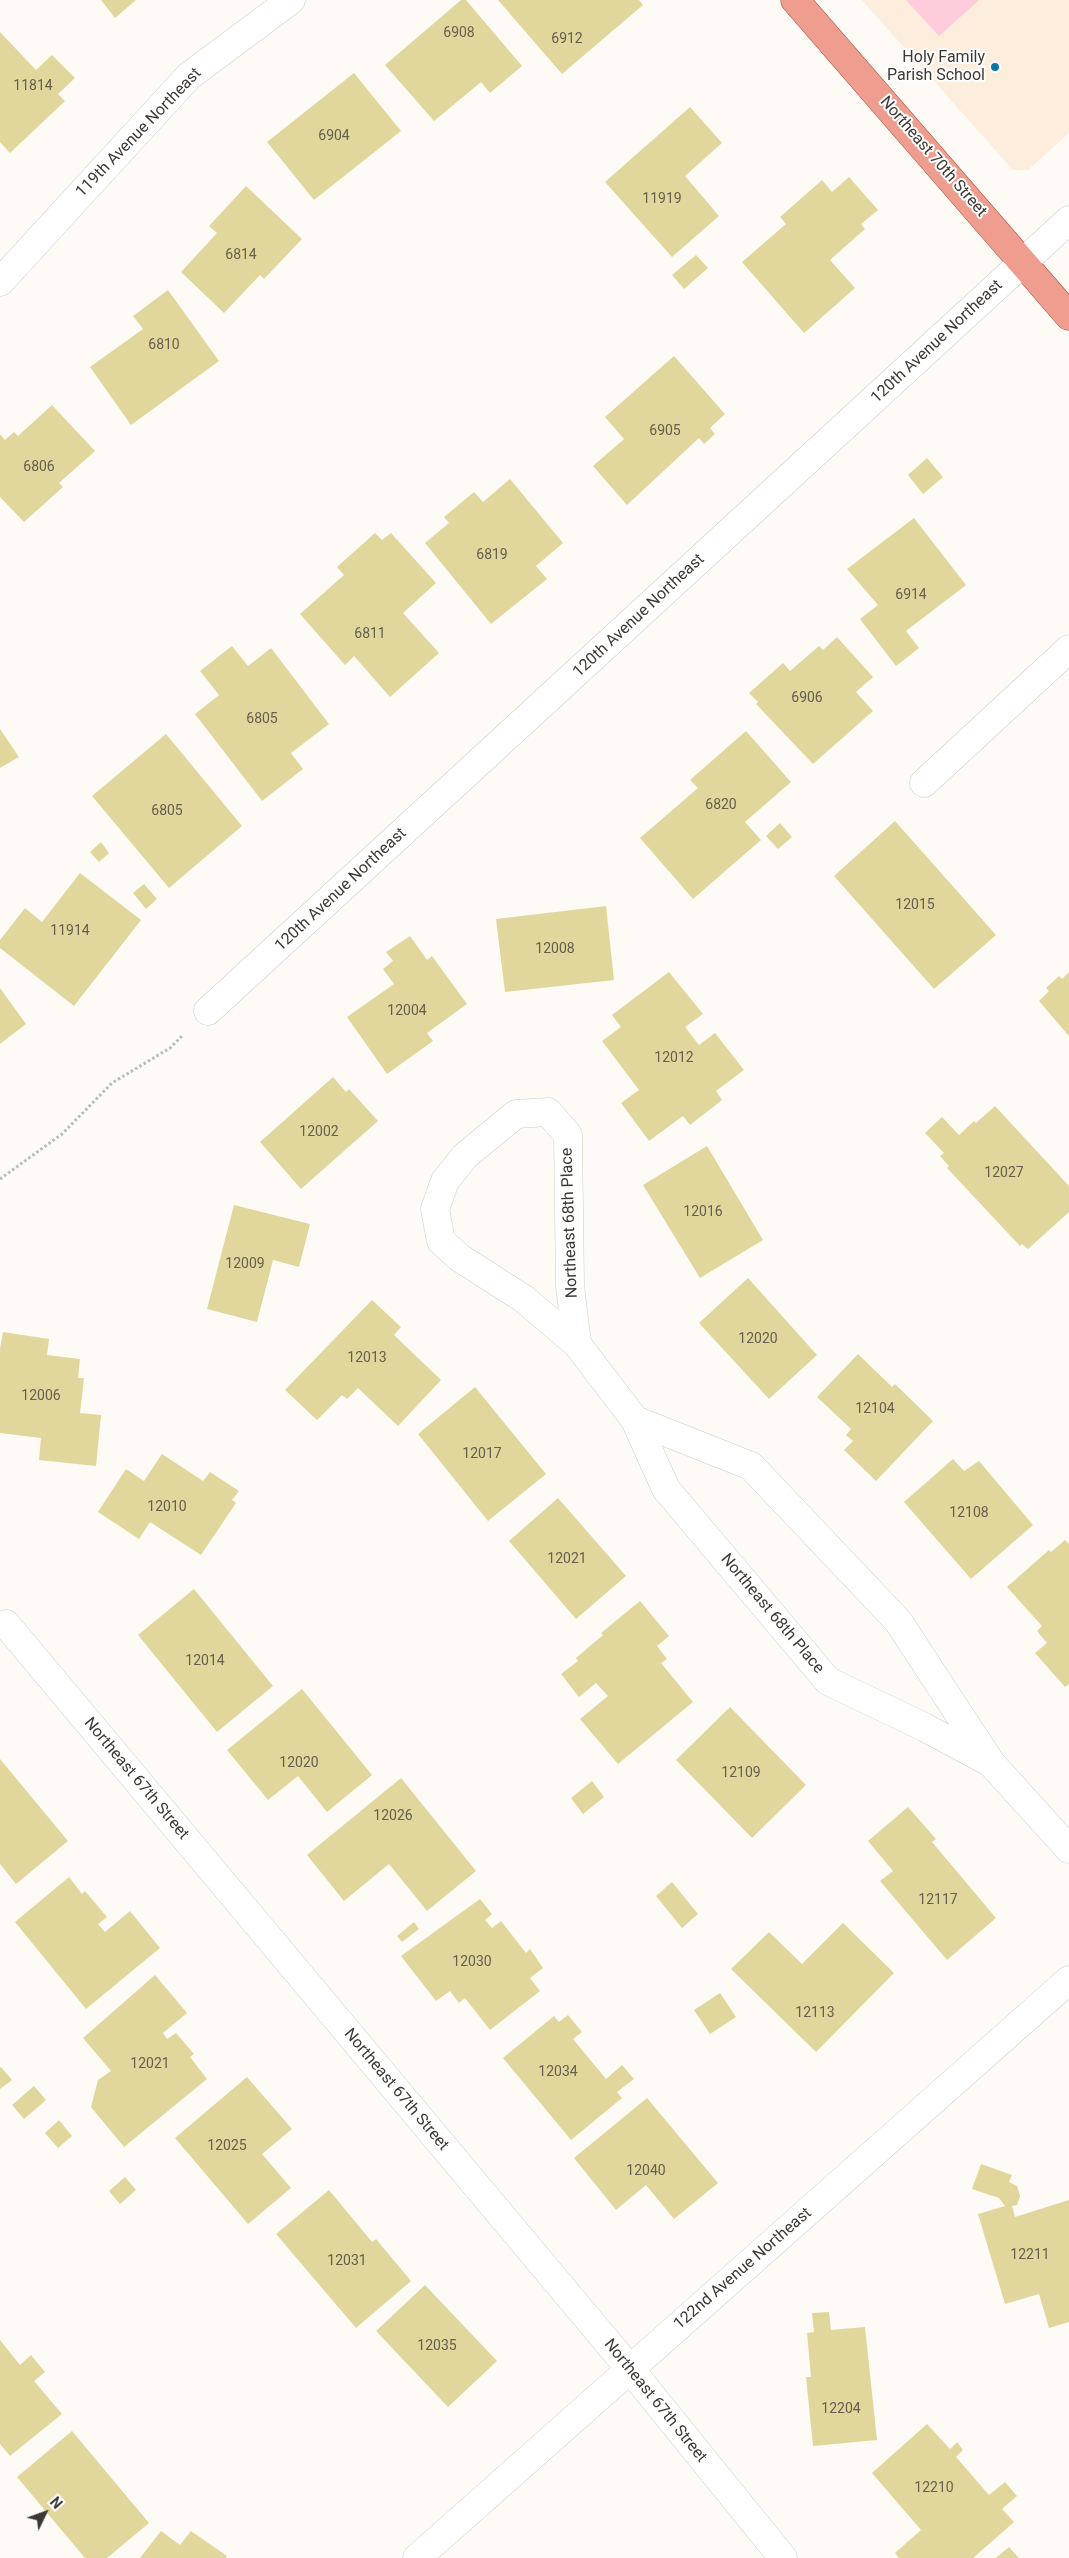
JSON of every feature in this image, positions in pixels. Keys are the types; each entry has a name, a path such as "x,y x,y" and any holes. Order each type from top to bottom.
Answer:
{"main road":[{"name":"Northeast 70th Street","path":"795,0 1069,316"}],"street":[{"name":"119th Avenue Northeast","path":"0,282 189,76 291,0"},
{"name":"120th Avenue Northeast","path":"208,1012 1069,220"},
{"path":"924,783 1069,649"},
{"name":"Northeast 68th Place","path":"577,1344 570,1286 568,1134 548,1112 516,1114 465,1156 445,1181 435,1209 441,1241 460,1258 524,1299 577,1344 635,1420 666,1489 828,1681 924,1726 990,1763"},
{"name":"Northeast 68th Place","path":"635,1420 751,1466 898,1621 990,1763 1069,1849"},
{"name":"Northeast 67th Street","path":"6,1624 630,2368 783,2558"},
{"name":"122nd Avenue Northeast","path":"417,2558 1069,1980"}],"path":[{"path":"0,1179 62,1134 112,1083 170,1048 208,1012"}],"shaded area":[{"name":"Holy Family Parish School","path":"862,0 1069,0 1069,133 1028,170 1013,170"},
{"path":"906,0 979,0 939,36"}],"building":[{"path":"101,0 136,0 115,18"},
{"path":"461,0 466,0 522,66 490,93 481,82 434,121 385,65"},
{"path":"498,0 639,0 643,5 562,74"},
{"path":"0,32 36,70 52,55 75,78 58,94 65,101 10,153 0,142"},
{"path":"354,73 401,131 314,200 267,142"},
{"path":"690,107 722,143 685,176 719,216 672,257 605,182"},
{"path":"849,177 878,210 861,224 865,229 830,260 855,288 804,333 742,262 786,224 780,217 822,180 832,192"},
{"path":"246,186 302,239 264,279 260,275 224,313 181,272 217,233 209,226"},
{"path":"696,255 708,268 684,289 672,275"},
{"path":"168,290 219,361 131,425 90,367 143,329 133,316"},
{"path":"674,356 725,414 710,428 715,434 704,444 699,438 627,505 593,466 624,439 605,417"},
{"path":"52,405 95,451 59,483 63,487 24,522 0,497 0,434 5,440 14,432 18,436"},
{"path":"927,458 943,477 923,494 908,475"},
{"path":"510,479 563,543 536,566 547,579 491,624 425,543 449,523 444,517 474,492 483,502"},
{"path":"914,518 966,585 906,631 919,648 896,666 860,619 878,605 847,569"},
{"path":"375,533 382,540 391,533 436,583 403,613 439,653 390,697 354,656 345,665 300,614 344,575 337,567"},
{"path":"837,637 873,677 856,692 873,711 813,764 756,704 758,702 749,693 783,663 790,671 819,646 823,650"},
{"path":"232,646 248,666 271,648 329,724 291,753 303,769 262,801 195,714 219,695 200,671"},
{"path":"0,729 19,757 0,768"},
{"path":"746,731 791,782 745,822 761,840 693,899 640,838 698,788 690,780"},
{"path":"166,734 242,826 169,888 92,796"},
{"path":"895,821 996,935 934,989 834,876"},
{"path":"780,823 792,837 778,849 766,836"},
{"path":"101,842 109,853 99,862 90,852"},
{"path":"80,873 141,920 74,1006 0,948 0,940 25,908 42,922"},
{"path":"144,884 157,899 146,909 133,893"},
{"path":"606,906 614,980 505,992 496,919"},
{"path":"410,936 427,960 432,956 467,1004 427,1033 433,1041 387,1074 347,1017 394,984 383,969 393,961 386,952"},
{"path":"669,972 703,1014 685,1027 699,1045 715,1033 744,1070 716,1091 722,1100 690,1125 683,1116 649,1141 621,1103 639,1090 602,1041 621,1027 612,1015"},
{"path":"1069,972 1069,1036 1039,1001 1049,991 1046,988 1059,976 1062,979"},
{"path":"0,988 26,1024 0,1044"},
{"path":"333,1077 346,1092 349,1089 378,1121 301,1189 260,1142"},
{"path":"995,1106 1069,1186 1069,1212 1028,1249 1022,1244 1020,1246 947,1168 949,1166 940,1156 944,1153 925,1133 942,1117 959,1135"},
{"path":"707,1146 763,1240 700,1278 643,1185"},
{"path":"234,1205 310,1224 299,1267 273,1260 257,1322 207,1309"},
{"path":"748,1278 817,1355 769,1399 699,1323"},
{"path":"372,1300 401,1327 394,1335 441,1380 398,1426 358,1388 347,1399 342,1395 317,1420 285,1390"},
{"path":"3,1332 49,1339 47,1355 80,1359 78,1378 84,1378 80,1413 101,1415 96,1466 39,1460 41,1438 0,1433 0,1349"},
{"path":"858,1354 892,1387 895,1384 933,1421 876,1481 844,1450 853,1441 846,1435 851,1429 817,1397"},
{"path":"475,1387 546,1474 488,1521 418,1434"},
{"path":"162,1454 203,1481 210,1472 239,1491 232,1500 236,1503 201,1555 150,1522 139,1539 98,1512 126,1469 144,1481"},
{"path":"953,1459 964,1471 979,1461 1033,1525 971,1579 904,1502"},
{"path":"558,1498 626,1576 576,1619 509,1541"},
{"path":"1065,1540 1069,1544 1069,1684 1065,1687 1035,1653 1047,1643 1037,1631 1042,1626 1007,1587 1049,1550 1051,1552"},
{"path":"194,1589 273,1686 217,1732 138,1635"},
{"path":"640,1601 669,1636 657,1646 667,1659 661,1663 693,1702 618,1764 580,1719 608,1696 596,1683 579,1697 561,1674 578,1661 576,1658 603,1635 601,1633"},
{"path":"302,1689 372,1775 327,1812 298,1776 268,1800 227,1750"},
{"path":"730,1707 806,1785 752,1838 676,1760"},
{"path":"0,1759 68,1841 16,1884 0,1864"},
{"path":"401,1778 476,1871 427,1911 389,1864 344,1901 307,1855"},
{"path":"592,1781 604,1797 583,1814 571,1798"},
{"path":"908,1807 936,1839 932,1842 996,1918 947,1960 880,1881 893,1871 868,1841"},
{"path":"69,1877 82,1894 85,1891 107,1917 98,1924 105,1932 130,1911 160,1948 86,2009 15,1922"},
{"path":"672,1882 698,1914 682,1928 656,1896"},
{"path":"480,1899 492,1914 485,1920 492,1928 501,1921 526,1953 530,1949 543,1968 530,1978 540,1991 490,2030 465,1998 459,2003 450,1991 436,2001 401,1956"},
{"path":"414,1922 419,1929 402,1942 397,1936"},
{"path":"843,1923 894,1973 816,2052 731,1969 769,1932 802,1964"},
{"path":"155,1975 187,2013 163,2033 167,2039 176,2033 194,2054 190,2057 207,2079 124,2147 91,2107 98,2080 111,2071 83,2038"},
{"path":"720,1993 736,2017 710,2034 694,2010"},
{"path":"568,2015 582,2032 573,2039 606,2079 622,2065 634,2079 617,2092 622,2098 571,2140 503,2058 554,2016 559,2022"},
{"path":"0,2068 12,2080 0,2089"},
{"path":"247,2077 292,2129 262,2154 291,2188 248,2224 175,2138"},
{"path":"34,2086 46,2100 24,2119 12,2105"},
{"path":"647,2098 718,2183 674,2219 646,2185 616,2210 574,2158"},
{"path":"59,2120 72,2136 58,2148 45,2133"},
{"path":"981,2164 1012,2175 1009,2182 1017,2186 1020,2196 1017,2205 1012,2206 1015,2217 1069,2200 1069,2322 1049,2328 1039,2294 1005,2304 978,2214 1005,2206 999,2198 972,2189"},
{"path":"125,2177 136,2190 120,2204 109,2191"},
{"path":"329,2190 372,2242 376,2239 411,2281 356,2328 276,2234"},
{"path":"425,2285 497,2361 448,2407 376,2331"},
{"path":"829,2312 831,2330 865,2327 877,2440 813,2446 806,2377 811,2377 807,2333 814,2332 812,2313"},
{"path":"0,2340 20,2365 31,2355 45,2372 34,2381 62,2414 10,2456 0,2444"},
{"path":"927,2424 950,2449 957,2442 963,2450 956,2457 989,2495 1005,2482 1017,2496 1002,2509 1014,2522 973,2558 899,2558 895,2553 921,2530 872,2473"},
{"path":"72,2431 149,2523 107,2558 85,2558 17,2477"},
{"path":"161,2531 180,2545 191,2531 227,2556 226,2558 140,2558"},
{"path":"1009,2547 1019,2558 996,2558"}],"place":[{"name":"Holy Family Parish School","path":"995,67"}]}
